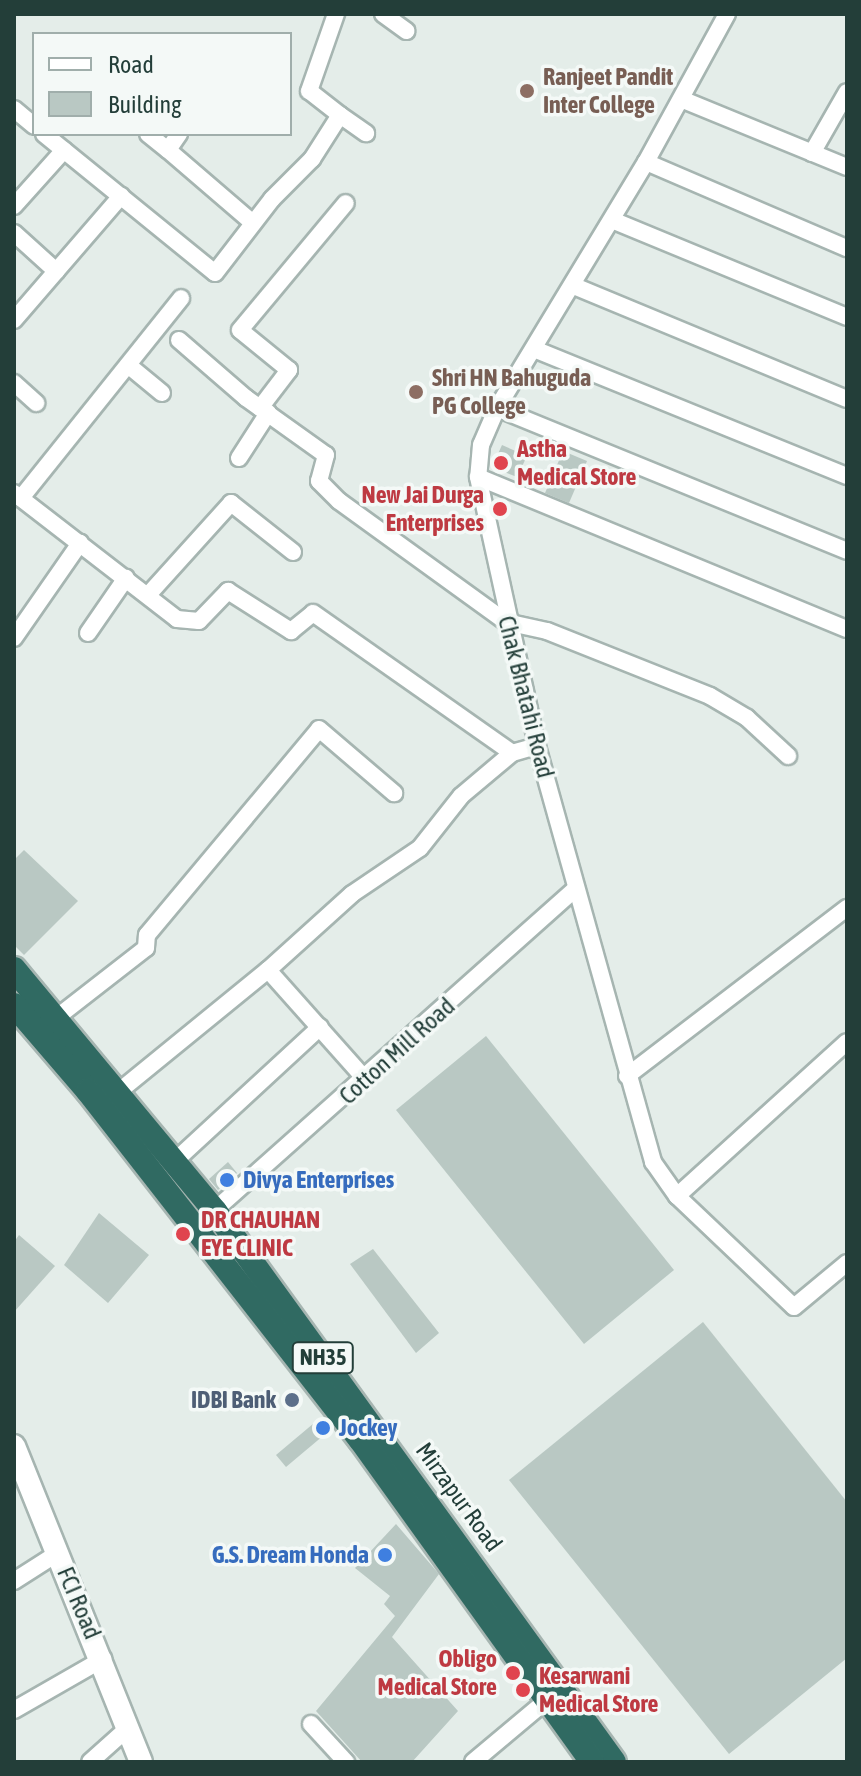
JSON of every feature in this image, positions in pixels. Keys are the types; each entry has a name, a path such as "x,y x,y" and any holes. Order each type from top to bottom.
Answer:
{"highway":[{"name":"Mirzapur Road","path":"14,969 176,1160 215,1211 614,1762"},
{"name":"Mirzapur Road","path":"14,1005 194,1227 378,1462 548,1699 585,1759"}],"main road":[{"name":"FCI Road","path":"14,1446 22,1487 58,1553 103,1659 141,1762"}],"street":[{"path":"336,14 309,91 366,133"},
{"path":"383,14 406,31"},
{"name":"Chak Bhatahi Road","path":"727,14 574,286 497,408 481,445 478,477 506,622 537,746 653,1162 677,1196 794,1307 847,1263"},
{"path":"812,153 847,92"},
{"path":"681,99 847,167"},
{"path":"14,109 32,124"},
{"path":"46,136 215,273 253,223 312,159 340,115"},
{"path":"150,136 253,223"},
{"path":"168,150 178,136"},
{"path":"14,206 64,150"},
{"path":"646,162 847,248"},
{"path":"14,320 121,196"},
{"path":"239,458 289,370 240,330 346,203"},
{"path":"612,220 847,317"},
{"path":"14,233 56,271"},
{"path":"574,286 847,399"},
{"path":"181,298 18,496 177,619 191,622 206,616 228,591 291,631 313,613 512,753"},
{"path":"179,340 264,410 326,455 319,481 339,501 506,622 547,631 710,696 747,718 788,756"},
{"path":"534,349 847,476"},
{"path":"128,365 162,393"},
{"path":"14,383 36,403"},
{"path":"497,408 847,551"},
{"path":"478,477 847,629"},
{"path":"148,595 231,503 293,552"},
{"path":"14,638 80,543"},
{"path":"88,633 126,578"},
{"path":"56,1018 146,948 147,935 319,729 394,793"},
{"path":"117,1093 268,970 352,894 420,848 461,796 512,753 537,746"},
{"name":"Cotton Mill Road","path":"194,1227 365,1079 576,888"},
{"path":"627,1076 847,908"},
{"path":"268,970 365,1079"},
{"path":"176,1160 320,1027"},
{"path":"677,1196 847,1042"},
{"path":"14,1581 58,1553"},
{"path":"14,1710 103,1659"},
{"path":"473,1762 548,1699"},
{"path":"311,1724 346,1762"},
{"path":"90,1762 128,1728"}],"building":[{"path":"502,445 527,456 517,477 492,467"},
{"path":"563,451 587,461 569,503 545,493"},
{"path":"24,850 78,901 24,955 14,945 14,860"},
{"path":"486,1036 674,1270 584,1344 396,1110"},
{"path":"228,1162 237,1173 218,1190 209,1179"},
{"path":"99,1213 149,1255 108,1303 64,1265"},
{"path":"19,1235 55,1266 14,1312 14,1242"},
{"path":"373,1249 439,1333 416,1353 350,1264"},
{"path":"703,1322 847,1502 847,1658 729,1754 509,1480"},
{"path":"320,1418 330,1430 286,1467 276,1455"},
{"path":"396,1524 439,1574 392,1637 458,1711 412,1762 362,1762 316,1711 395,1616 384,1604 390,1596 355,1568"}],"place":[{"name":"Ranjeet Pandit Inter College","path":"527,91"},
{"name":"Shri HN Bahuguda PG College","path":"416,392"},
{"name":"Astha Medical Store","path":"501,463"},
{"name":"New Jai Durga Enterprises","path":"500,509"},
{"name":"Divya Enterprises","path":"227,1180"},
{"name":"DR CHAUHAN EYE CLINIC","path":"183,1234"},
{"name":"IDBI Bank","path":"292,1400"},
{"name":"Jockey","path":"323,1428"},
{"name":"G.S. Dream Honda","path":"385,1555"},
{"name":"Obligo Medical Store","path":"513,1673"},
{"name":"Kesarwani Medical Store","path":"523,1690"}]}
